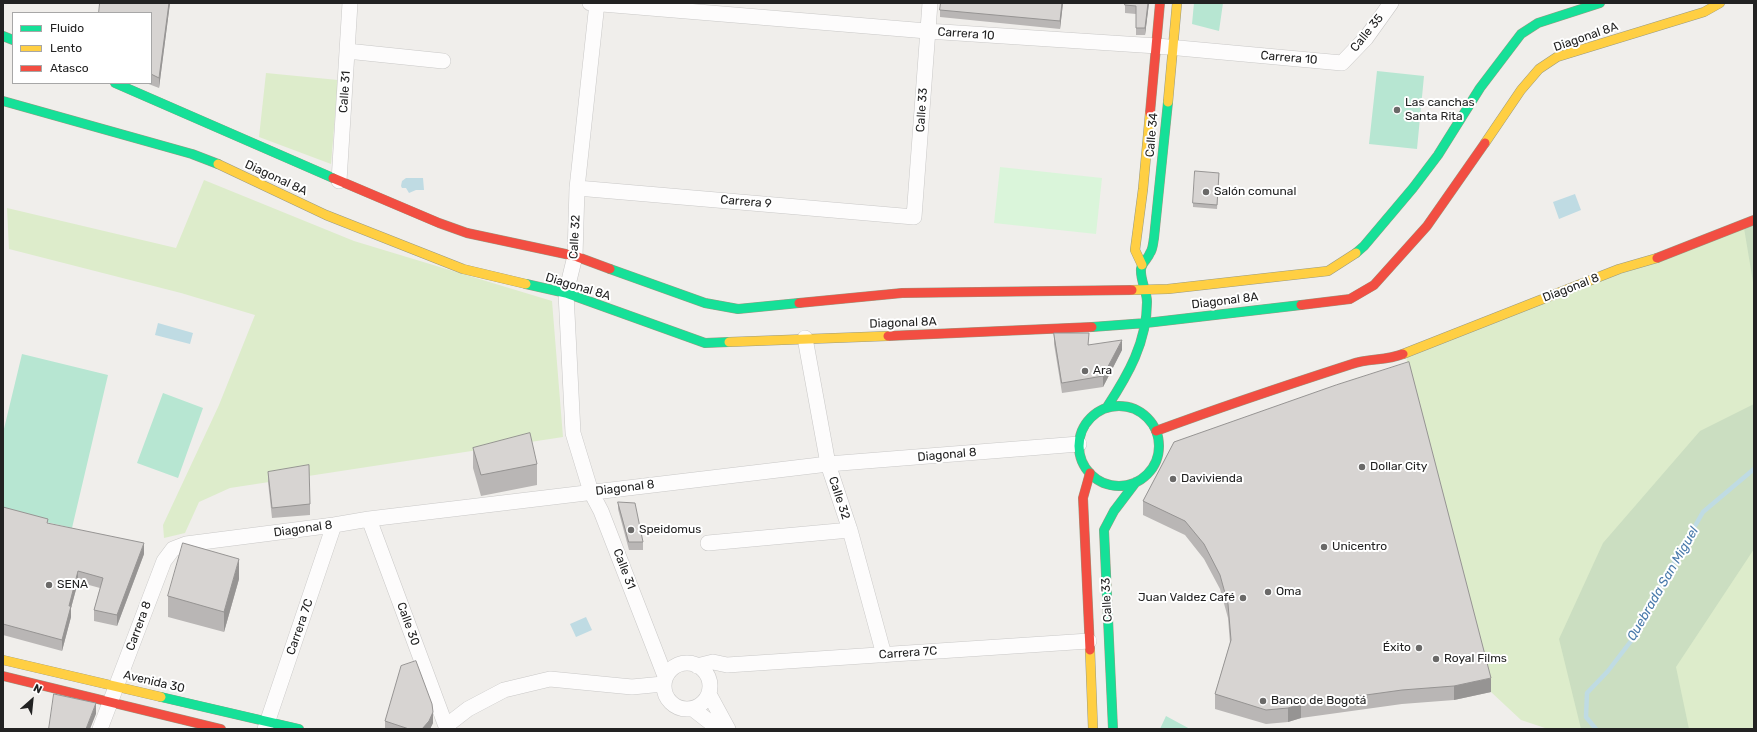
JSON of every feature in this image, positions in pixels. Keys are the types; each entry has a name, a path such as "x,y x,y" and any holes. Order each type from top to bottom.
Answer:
{"street":[{"name":"Calle 31","path":"339,181 350,3"},
{"name":"Carrera 10","path":"595,3 927,31 1165,46 1342,63"},
{"name":"Calle 32","path":"592,492 572,433 566,293 576,256 576,188 595,3"},
{"name":"Calle 33","path":"914,217 930,3"},
{"name":"Calle 34","path":"1107,407 1126,378 1138,353 1146,323 1145,290 1141,271 1142,265 1151,253 1155,233 1165,46 1160,3"},
{"name":"Calle 34","path":"1142,265 1135,250 1165,46 1177,3"},
{"name":"Calle 35","path":"1342,63 1366,38 1391,3"},
{"name":"Diagonal 8A","path":"117,84 339,181 467,233 576,256 705,303 738,310 902,293 1168,290 1328,271 1348,259 1364,246 1417,183 1438,154 1480,88 1521,34 1538,23 1600,3"},
{"name":"Diagonal 8A","path":"3,101 210,160 326,215 463,268 566,293 705,343 805,338 1049,330 1146,323 1350,299 1374,285 1427,226 1456,188 1521,90 1539,69 1557,57 1704,12 1720,3"},
{"path":"347,51 443,61"},
{"name":"Carrera 9","path":"576,188 914,217"},
{"name":"Diagonal 8","path":"1156,431 1196,416 1355,363 1390,359 1620,269 1665,256 1754,220"},
{"name":"Calle 32","path":"805,338 828,464 850,530 884,655"},
{"name":"Diagonal 8","path":"1380,367 1390,359"},
{"path":"1126,378 1131,401 1151,421 1163,447 1150,470 1136,482 1120,485 1108,484 1090,473 1082,462 1079,444 1081,432 1087,421 1096,412 1107,407 1116,406 1131,401"},
{"name":"Diagonal 8","path":"173,549 186,544 334,525 369,519 828,464 1079,444"},
{"name":"Calle 33","path":"1090,473 1083,498 1088,585 1093,729"},
{"name":"Calle 33","path":"1113,729 1104,530 1108,519 1115,508 1136,482"},
{"name":"Calle 31","path":"592,492 601,511 654,647 664,680"},
{"name":"Calle 30","path":"369,519 446,728"},
{"name":"Carrera 7C","path":"267,725 334,525"},
{"path":"708,543 850,530"},
{"name":"Carrera 8","path":"100,729 164,560 173,549"},
{"name":"Carrera 7C","path":"697,666 713,662 727,665 1089,641"},
{"path":"654,647 682,664 697,666 702,669 728,729"},
{"name":"Avenida 30","path":"3,660 117,686 267,725 299,729"},
{"path":"673,705 668,700 664,692 664,680 670,670 682,664"},
{"path":"632,687 680,708 692,709 700,706 709,687 727,665"},
{"path":"3,676 220,729"},
{"path":"446,728 468,709 504,690 550,679 632,687 664,680"},
{"path":"692,709 711,724 722,729"}],"green space":[{"path":"1194,3 1223,3 1219,31 1192,24"},
{"name":"Las canchas Santa Rita","path":"1377,71 1424,76 1417,149 1369,144"},
{"path":"266,73 338,80 331,164 259,137"},
{"path":"1000,167 1102,178 1096,234 994,223"},
{"path":"204,180 354,241 552,301 563,437 230,488 199,502 185,533 164,538 163,525 219,405 255,315 181,293 9,249 7,208 176,248"},
{"path":"1754,220 1754,729 1548,729 1521,720 1491,692 1409,376 1405,348"},
{"path":"1754,225 1754,288 1744,228"},
{"path":"22,354 108,375 72,528 3,512 3,433"},
{"path":"163,393 203,408 178,478 137,463"},
{"path":"1754,404 1754,549 1676,667 1689,729 1581,729 1559,639 1603,543 1700,431"},
{"path":"1166,716 1190,729 1160,729"}],"water":[{"path":"406,178 423,178 424,190 416,190 409,193 406,188 402,188 401,186 402,181"},
{"path":"1575,194 1581,210 1559,219 1553,202"},
{"path":"158,323 193,333 190,344 155,335"},
{"path":"586,617 592,630 576,637 570,624"}],"building":[{"path":"100,3 169,3 159,78 152,74 152,12 99,12"},
{"path":"941,3 1062,3 1060,21 940,10"},
{"path":"1125,3 1148,3 1145,28 1136,28 1136,6 1125,5"},
{"name":"Salón comunal","path":"1195,171 1219,173 1217,205 1193,203"},
{"name":"Ara","path":"1054,333 1089,333 1088,345 1122,340 1103,376 1062,383"},
{"name":"Unicentro","path":"1409,362 1491,678 1454,686 1402,690 1301,704 1288,708 1266,710 1215,694 1231,640 1228,604 1220,575 1204,544 1185,521 1143,501 1174,442 1336,385"},
{"path":"530,433 537,464 481,475 473,448"},
{"path":"309,465 310,504 272,508 268,472"},
{"name":"Speidomus","path":"618,502 635,503 643,542 629,542"},
{"name":"SENA","path":"3,507 48,519 47,523 144,543 117,615 94,610 103,578 78,571 62,640 3,624"},
{"path":"183,543 239,559 224,612 168,596"},
{"path":"416,661 432,704 433,712 429,721 422,729 409,729 385,721 401,666"},
{"path":"54,694 96,703 86,729 49,729"}],"waterway":[{"name":"Quebrada San Miguel","path":"1596,729 1586,717 1587,693 1608,671 1631,641 1703,512 1754,469"}],"traffic: fast":[{"path":"1356,253 1364,246 1413,188 1438,155 1480,88 1521,34 1538,23 1600,3"},
{"path":"3,36 12,40"},
{"path":"117,84 333,178"},
{"path":"3,101 192,154 218,164"},
{"path":"1107,407 1135,358 1144,331 1147,302 1141,269 1151,251 1153,244 1168,102"},
{"path":"610,269 705,303 738,309 799,303"},
{"path":"526,284 566,293 705,343 729,342"},
{"path":"1092,327 1146,323 1301,305"},
{"path":"1119,406 1134,409 1147,418 1156,431 1159,446 1156,461 1147,474 1134,483 1119,486 1104,483 1091,474 1082,461 1079,446 1082,431 1091,418 1104,409 1119,406"},
{"path":"1113,729 1104,530 1114,511 1136,482"},
{"path":"161,697 299,729"}],"traffic: slow":[{"path":"1168,102 1177,3"},
{"path":"1485,143 1521,90 1539,69 1557,57 1704,12 1720,3"},
{"path":"1142,265 1135,250 1143,189 1150,113"},
{"path":"218,164 326,215 463,269 526,284"},
{"path":"1132,290 1168,289 1328,271 1356,253"},
{"path":"1403,354 1619,269 1657,258"},
{"path":"729,342 888,336"},
{"path":"1090,650 1093,729"},
{"path":"3,660 161,697"}],"traffic: jam":[{"path":"1150,113 1160,3"},
{"path":"1301,305 1350,299 1374,285 1427,226 1485,143"},
{"path":"333,178 439,223 467,233 575,256 610,269"},
{"path":"1657,258 1754,220"},
{"path":"799,303 902,293 1132,290"},
{"path":"888,336 1092,327"},
{"path":"1156,431 1254,396 1352,364 1390,358 1403,354"},
{"path":"1090,473 1083,498 1090,650"},
{"path":"3,676 221,729"}],"place":[{"name":"Las canchas Santa Rita","path":"1397,110"},
{"name":"Salón comunal","path":"1206,192"},
{"name":"Ara","path":"1085,371"},
{"name":"Dollar City","path":"1362,467"},
{"name":"Davivienda","path":"1173,479"},
{"name":"Speidomus","path":"631,530"},
{"name":"Unicentro","path":"1324,547"},
{"name":"SENA","path":"49,585"},
{"name":"Oma","path":"1268,592"},
{"name":"Juan Valdez Café","path":"1243,598"},
{"name":"Éxito","path":"1419,648"},
{"name":"Royal Films","path":"1436,659"},
{"name":"Banco de Bogotá","path":"1263,701"}]}
